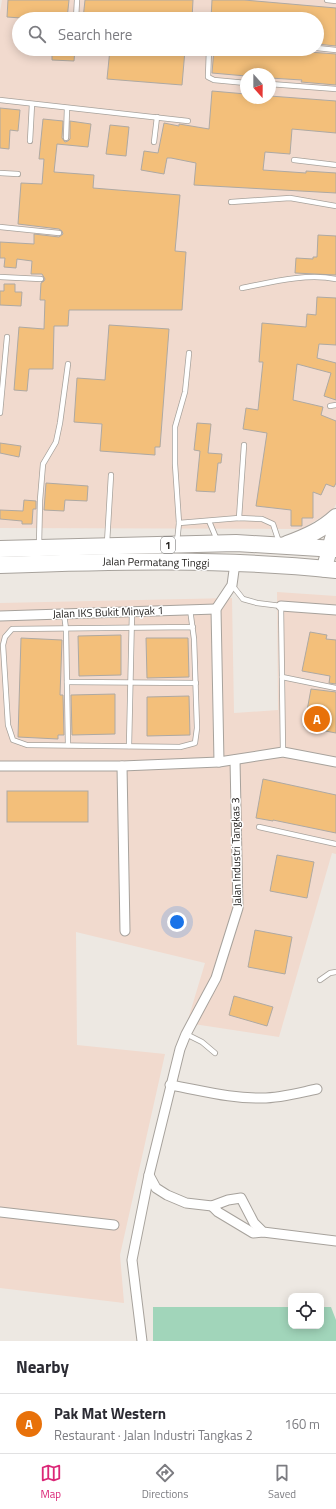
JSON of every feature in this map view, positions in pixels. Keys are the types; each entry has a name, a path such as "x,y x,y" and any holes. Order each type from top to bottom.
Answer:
{"highway":[{"path":"280,546 316,532 336,517"},
{"name":"Jalan Permatang Tinggi","path":"107,554 176,544 236,543 332,549"},
{"name":"Jalan Permatang Tinggi","path":"0,549 39,556"},
{"name":"Jalan Permatang Tinggi","path":"0,565 39,556 107,554 330,570"}],"main road":[{"path":"330,570 336,526"}],"street":[{"path":"219,762 216,609 232,585 235,563"},
{"path":"281,606 336,610"},
{"name":"Jalan IKS Bukit Minyak 1","path":"0,616 216,609"},
{"path":"0,766 122,766 219,762 283,752 336,762"},
{"name":"Jalan Industri Tangkas 3","path":"142,1341 132,1260 149,1175 180,1049 186,1034 216,978 238,908 234,760"},
{"path":"122,766 125,931"},
{"path":"170,1085 238,1097 262,1098 282,1097 317,1089"},
{"path":"149,1175 156,1188 167,1195 186,1203 212,1206 228,1200 241,1198 254,1223 263,1232"},
{"path":"212,1206 218,1212 253,1233 263,1232 336,1241"},
{"path":"0,1212 114,1224"}],"lane":[{"path":"76,12 77,0"},
{"path":"327,0 336,1"},
{"path":"324,49 336,50"},
{"path":"209,56 208,77 214,80 240,82"},
{"path":"276,84 336,89"},
{"path":"0,100 188,121"},
{"path":"30,141 32,104"},
{"path":"66,138 67,108"},
{"path":"154,142 157,117"},
{"path":"294,160 336,165"},
{"path":"0,173 18,174"},
{"path":"231,202 290,198 336,206"},
{"path":"0,227 59,233"},
{"path":"0,277 41,279"},
{"path":"242,288 283,279 327,277 336,279"},
{"path":"0,413 7,338"},
{"path":"176,544 179,523 175,464 176,427 184,392 189,353"},
{"path":"39,556 40,500 43,464 56,442 68,364"},
{"path":"330,406 336,405"},
{"path":"239,518 244,445"},
{"path":"107,554 111,475"},
{"path":"179,523 239,518 262,519 273,524 280,546"},
{"path":"209,521 218,544"},
{"path":"232,585 243,599 257,603 281,606 283,752"},
{"path":"190,609 193,627 196,683 197,728 195,743 180,747 27,745 13,740 8,725 3,646 5,637 12,629 193,627"},
{"path":"129,746 132,611"},
{"path":"64,614 66,629 68,745"},
{"path":"282,677 336,688"},
{"path":"67,682 196,683"},
{"path":"259,827 336,844"},
{"path":"320,980 330,973 336,972"},
{"path":"186,1034 202,1042 215,1053"}],"shaded area":[{"path":"2,0 336,0 336,504 333,510 302,529 0,528 0,12"},
{"path":"277,592 336,596 336,854 332,853 279,1037 187,1023 205,963 76,932 77,1045 165,1054 120,1255 124,1303 0,1288 0,603 232,598 234,713 278,710"}],"green space":[{"path":"153,1307 288,1307 288,1329 324,1329 324,1307 331,1307 336,1320 336,1341 153,1341"}],"building":[{"path":"8,0 69,0 68,12 12,12 12,17 7,17"},
{"path":"85,0 193,0 192,12 84,12"},
{"path":"212,0 244,0 336,8 336,46 324,45 324,12 211,12"},
{"path":"324,53 336,54 336,85 301,82 302,80 276,78 276,68 240,68 240,75 212,73 213,56 324,56"},
{"path":"52,56 74,56 74,61 52,60"},
{"path":"109,56 184,56 182,85 107,79"},
{"path":"212,91 240,93 240,104 276,104 276,96 336,101 336,133 292,129 290,154 265,152 263,170 306,173 306,171 336,173 336,193 194,185 196,163 171,158 167,158 164,174 141,170 144,151 158,153 164,123 209,129"},
{"path":"0,108 20,110 18,131 10,130 9,149 0,148"},
{"path":"43,119 63,121 62,138 65,142 70,139 70,121 91,124 88,147 57,144 54,172 94,175 93,188 180,195 175,251 186,252 182,310 69,310 68,326 54,326 53,369 29,369 27,391 14,390 19,327 44,329 45,300 40,300 41,283 45,279 42,274 31,274 32,261 17,259 16,268 4,267 5,258 0,258 0,242 34,244 34,234 59,237 63,234 59,229 18,224 21,183 42,184 44,159 39,159"},
{"path":"110,125 129,127 126,156 106,154"},
{"path":"318,235 336,236 336,275 295,273 296,258 313,259 313,257 317,257"},
{"path":"4,284 15,284 15,292 22,292 21,306 0,305 0,291 4,291"},
{"path":"317,297 336,298 336,345 319,344 317,358 336,363 336,400 324,396 331,373 297,364 293,400 323,407 321,415 336,421 336,483 334,487 326,484 321,495 313,492 313,518 302,518 302,526 291,526 291,510 256,506 267,433 243,429 246,408 258,410 263,362 259,362 262,323 306,327 307,314 316,315"},
{"path":"109,325 169,329 160,447 155,447 155,455 100,451 102,424 74,422 77,378 105,380"},
{"path":"197,423 211,424 208,453 222,454 221,463 218,463 215,492 196,491 200,451 194,450"},
{"path":"0,443 21,446 19,457 0,453"},
{"path":"46,483 88,486 87,501 65,500 64,511 44,510"},
{"path":"24,500 36,501 36,509 33,509 32,524 22,524 22,521 0,519 0,510 23,511"},
{"path":"310,632 327,635 326,639 336,640 336,684 329,683 330,676 302,671"},
{"path":"121,635 121,675 79,676 78,636"},
{"path":"21,638 62,640 60,695 63,695 64,735 58,735 58,739 18,737"},
{"path":"146,638 188,638 189,677 147,678"},
{"path":"311,689 336,692 336,733 304,727"},
{"path":"115,694 115,734 72,735 71,695"},
{"path":"189,696 190,735 147,736 147,697"},
{"path":"263,779 336,795 336,833 256,818"},
{"path":"7,791 88,791 88,822 7,822"},
{"path":"277,855 314,862 307,898 270,891"},
{"path":"255,930 292,937 285,974 248,967"},
{"path":"234,996 273,1007 267,1026 229,1015"}],"place":[{"name":"Pak Mat Western","path":"317,719"}]}
